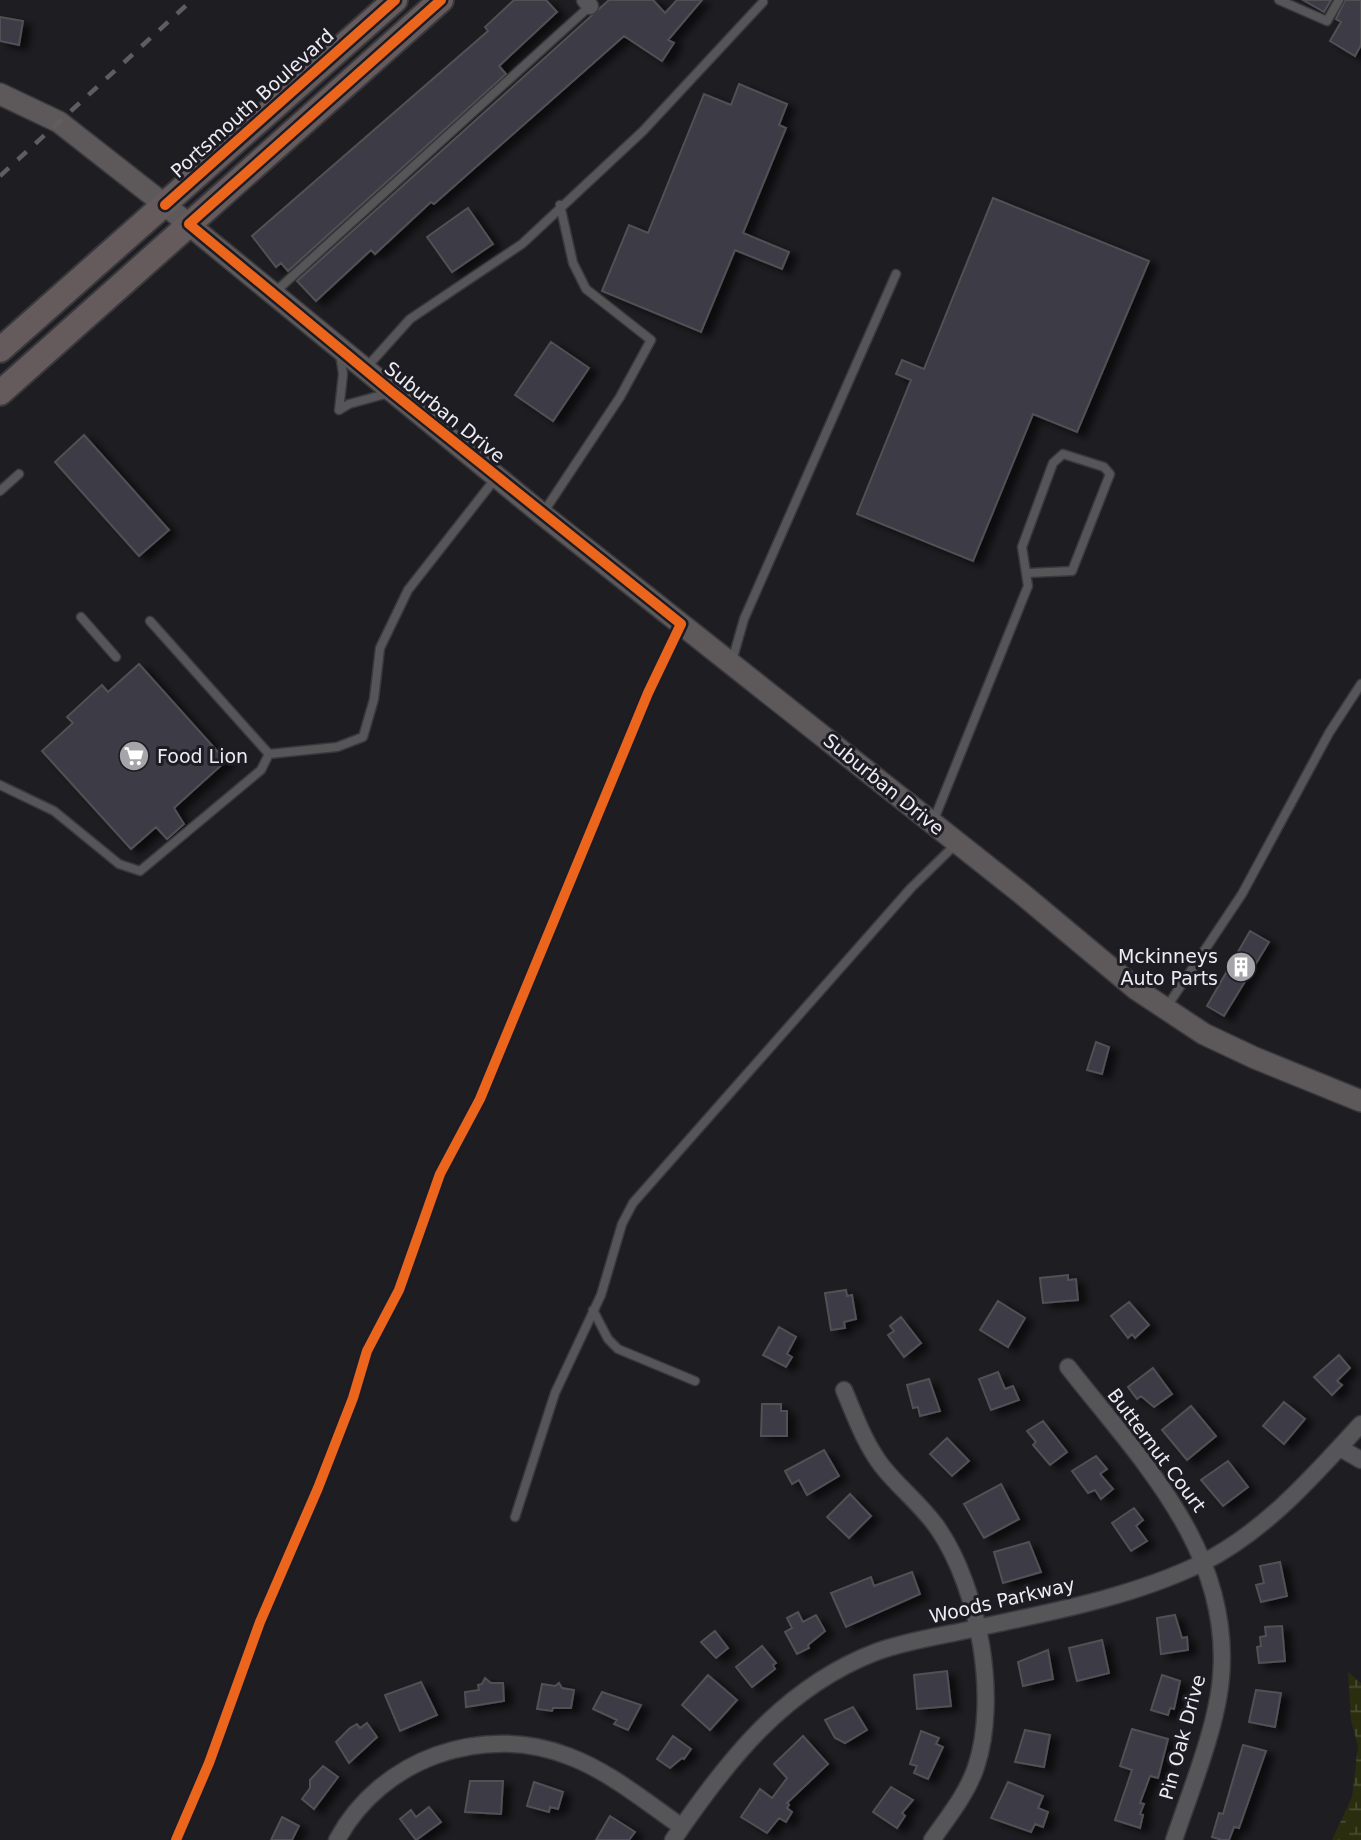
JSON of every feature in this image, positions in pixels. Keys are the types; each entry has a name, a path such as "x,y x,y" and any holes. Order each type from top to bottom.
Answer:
{"main road":[{"name":"Portsmouth Boulevard","path":"0,350 395,0"},
{"path":"0,393 441,0"},
{"name":"Suburban Drive","path":"0,94 58,122 165,205 496,477 1165,1010 1205,1034 1255,1058 1361,1101"}],"street":[{"name":"Butternut Court","path":"1068,1367 1183,1517 1203,1562"},
{"path":"844,1390 865,1440 880,1464 919,1506 946,1542 962,1579 977,1628 987,1716 983,1743 964,1794 932,1840"},
{"name":"Woods Parkway","path":"678,1833 733,1757 782,1708 812,1686 877,1652 1132,1591 1203,1562 1265,1521 1361,1424"},
{"path":"1340,1448 1361,1460"},
{"name":"Pin Oak Drive","path":"1174,1840 1216,1705 1221,1678 1222,1652 1203,1562"},
{"path":"337,1840 370,1797 398,1774 443,1752 492,1744 521,1744 568,1756 588,1765 678,1833"}],"lane":[{"path":"1282,1 1327,21 1339,0"},
{"path":"364,370 410,319 522,244 560,205 643,131 763,2"},
{"path":"273,294 588,3"},
{"path":"542,514 620,397 651,340 586,289 573,262 560,205"},
{"path":"731,663 744,620 896,274"},
{"path":"340,350 342,374 339,410 349,404 392,392"},
{"path":"932,823 1028,586 1022,547 1056,457 1063,454 1104,467 1110,474 1072,571 1028,573"},
{"path":"0,491 19,474"},
{"path":"269,754 337,747 363,737 374,699 380,648 408,590 496,477"},
{"path":"81,617 116,657"},
{"path":"150,621 269,754"},
{"path":"1165,1010 1242,894 1329,733 1361,684"},
{"path":"0,785 54,811 119,864 140,871 261,770 269,754"},
{"path":"515,1517 555,1393 609,1273 622,1224 633,1203 911,888 957,843"},
{"path":"593,1310 608,1339 618,1349 695,1381"}],"green space":[{"path":"1348,1672 1361,1683 1361,1840 1332,1840 1352,1797 1358,1746 1351,1721"}],"building":[{"path":"514,0 546,0 557,12 499,66 506,74 288,271 281,263 276,267 252,236 488,31 485,27"},
{"path":"609,0 653,0 665,13 677,0 702,0 668,40 674,43 662,61 624,36 434,204 431,202 375,254 371,250 316,301 297,281"},
{"path":"1303,0 1331,0 1324,12"},
{"path":"1345,0 1361,0 1361,45 1355,56 1330,41 1341,22 1336,19"},
{"path":"0,17 23,21 19,45 0,41"},
{"path":"739,84 787,104 779,125 786,128 743,233 789,252 782,269 735,250 701,332 602,291 629,225 648,233 704,94 731,105"},
{"path":"993,198 1149,261 1077,432 1033,414 973,561 857,514 911,380 896,374 902,360 924,369"},
{"path":"468,208 493,244 452,272 427,237"},
{"path":"551,342 589,368 553,421 515,395"},
{"path":"84,435 169,530 139,556 55,462"},
{"name":"Food Lion","path":"139,664 226,761 174,808 184,824 167,839 156,827 131,849 42,751 73,723 67,717 93,693 102,685 108,692"},
{"name":"Mckinneys Auto Parts","path":"1250,931 1269,942 1224,1016 1207,1006"},
{"path":"1096,1042 1109,1047 1102,1074 1087,1070"},
{"path":"1068,1275 1068,1280 1076,1279 1078,1300 1043,1303 1040,1278"},
{"path":"846,1290 847,1296 852,1295 856,1319 844,1322 845,1328 831,1330 825,1293"},
{"path":"998,1301 1025,1318 1008,1347 980,1330"},
{"path":"1129,1302 1149,1325 1135,1338 1132,1334 1128,1338 1111,1316"},
{"path":"901,1317 921,1343 904,1357 888,1335 894,1331 890,1326"},
{"path":"779,1327 796,1337 787,1354 792,1357 786,1367 763,1355"},
{"path":"1339,1355 1350,1368 1337,1381 1342,1385 1332,1395 1314,1377"},
{"path":"1153,1368 1172,1394 1154,1407 1141,1396 1137,1399 1128,1387"},
{"path":"998,1372 1005,1389 1013,1386 1019,1400 991,1410 979,1379"},
{"path":"929,1379 940,1411 920,1416 918,1407 913,1408 907,1385"},
{"path":"1284,1402 1305,1419 1284,1444 1263,1426"},
{"path":"762,1404 781,1404 781,1411 787,1411 787,1436 761,1436"},
{"path":"1191,1406 1216,1436 1187,1460 1162,1430"},
{"path":"1043,1421 1067,1452 1050,1465 1033,1445 1036,1442 1027,1431"},
{"path":"947,1438 969,1461 952,1476 930,1454"},
{"path":"824,1450 839,1476 807,1495 799,1480 792,1484 785,1471"},
{"path":"1096,1456 1107,1469 1100,1474 1113,1489 1101,1499 1095,1490 1088,1493 1072,1471"},
{"path":"1228,1461 1248,1487 1223,1506 1201,1480"},
{"path":"1001,1484 1019,1519 984,1538 964,1504"},
{"path":"850,1494 871,1516 849,1538 827,1517"},
{"path":"1134,1508 1143,1520 1136,1526 1147,1541 1131,1551 1112,1523"},
{"path":"1029,1542 1041,1572 1003,1583 994,1552"},
{"path":"1280,1562 1287,1596 1261,1602 1256,1585 1264,1583 1260,1566"},
{"path":"912,1572 920,1594 846,1627 831,1593 871,1577 874,1586"},
{"path":"798,1612 803,1622 816,1615 825,1631 808,1645 809,1648 797,1654 785,1632 792,1628 787,1618"},
{"path":"1175,1615 1182,1638 1187,1637 1188,1650 1161,1654 1157,1618"},
{"path":"1282,1626 1285,1661 1259,1663 1257,1647 1261,1646 1260,1637 1266,1636 1265,1627"},
{"path":"715,1631 728,1648 716,1658 701,1642"},
{"path":"1102,1640 1109,1673 1077,1681 1069,1648"},
{"path":"762,1646 776,1663 773,1665 775,1669 752,1687 736,1667"},
{"path":"1048,1650 1053,1679 1023,1686 1018,1662"},
{"path":"947,1671 951,1706 917,1709 914,1675"},
{"path":"708,1675 737,1700 710,1730 682,1705"},
{"path":"1162,1675 1180,1681 1174,1709 1170,1708 1168,1715 1151,1710"},
{"path":"485,1678 491,1683 503,1683 504,1701 466,1707 465,1692 479,1690 478,1685 482,1684"},
{"path":"421,1682 437,1715 400,1731 385,1695"},
{"path":"559,1683 562,1688 574,1690 571,1708 553,1708 552,1711 537,1709 542,1684 555,1686"},
{"path":"1256,1690 1281,1693 1275,1727 1249,1722"},
{"path":"602,1692 641,1705 628,1730 614,1724 617,1720 593,1709"},
{"path":"853,1707 867,1730 845,1743 835,1738 825,1720"},
{"path":"367,1723 377,1737 349,1763 336,1742 350,1728 357,1724 360,1728"},
{"path":"1132,1729 1168,1739 1158,1778 1150,1776 1140,1803 1144,1804 1140,1814 1143,1815 1140,1828 1115,1820 1132,1770 1120,1766"},
{"path":"1025,1730 1050,1735 1044,1767 1015,1762"},
{"path":"921,1731 939,1738 936,1744 943,1747 928,1779 914,1773 917,1766 910,1764"},
{"path":"673,1736 691,1749 684,1759 670,1768 657,1759"},
{"path":"803,1736 828,1764 787,1803 787,1808 792,1812 786,1822 779,1818 767,1833 741,1817 760,1789 772,1798 787,1778 774,1764"},
{"path":"1243,1745 1266,1751 1239,1828 1234,1827 1229,1840 1222,1840 1212,1837 1219,1813 1223,1814"},
{"path":"323,1766 338,1777 314,1809 302,1799 310,1788 310,1780"},
{"path":"470,1781 503,1781 501,1814 465,1812"},
{"path":"534,1782 563,1792 558,1809 550,1807 549,1812 527,1806"},
{"path":"1008,1782 1043,1796 1038,1808 1048,1812 1043,1827 1035,1824 1031,1832 991,1818"},
{"path":"891,1787 913,1800 902,1813 905,1816 897,1828 873,1812"},
{"path":"429,1807 441,1822 416,1840 400,1819 411,1810 416,1817"},
{"path":"610,1816 635,1832 629,1840 596,1840"},
{"path":"282,1817 299,1826 292,1840 271,1840"}],"railway":[{"path":"0,176 192,0"}],"cycle path":[{"path":"165,205 395,0"},
{"path":"176,1840 209,1763 260,1622 318,1488 353,1398 367,1351 399,1290 440,1174 480,1099 648,693 681,624 392,392 189,224 441,0"}],"place":[{"name":"Food Lion","path":"134,756"},
{"name":"Mckinneys Auto Parts","path":"1241,967"}]}
